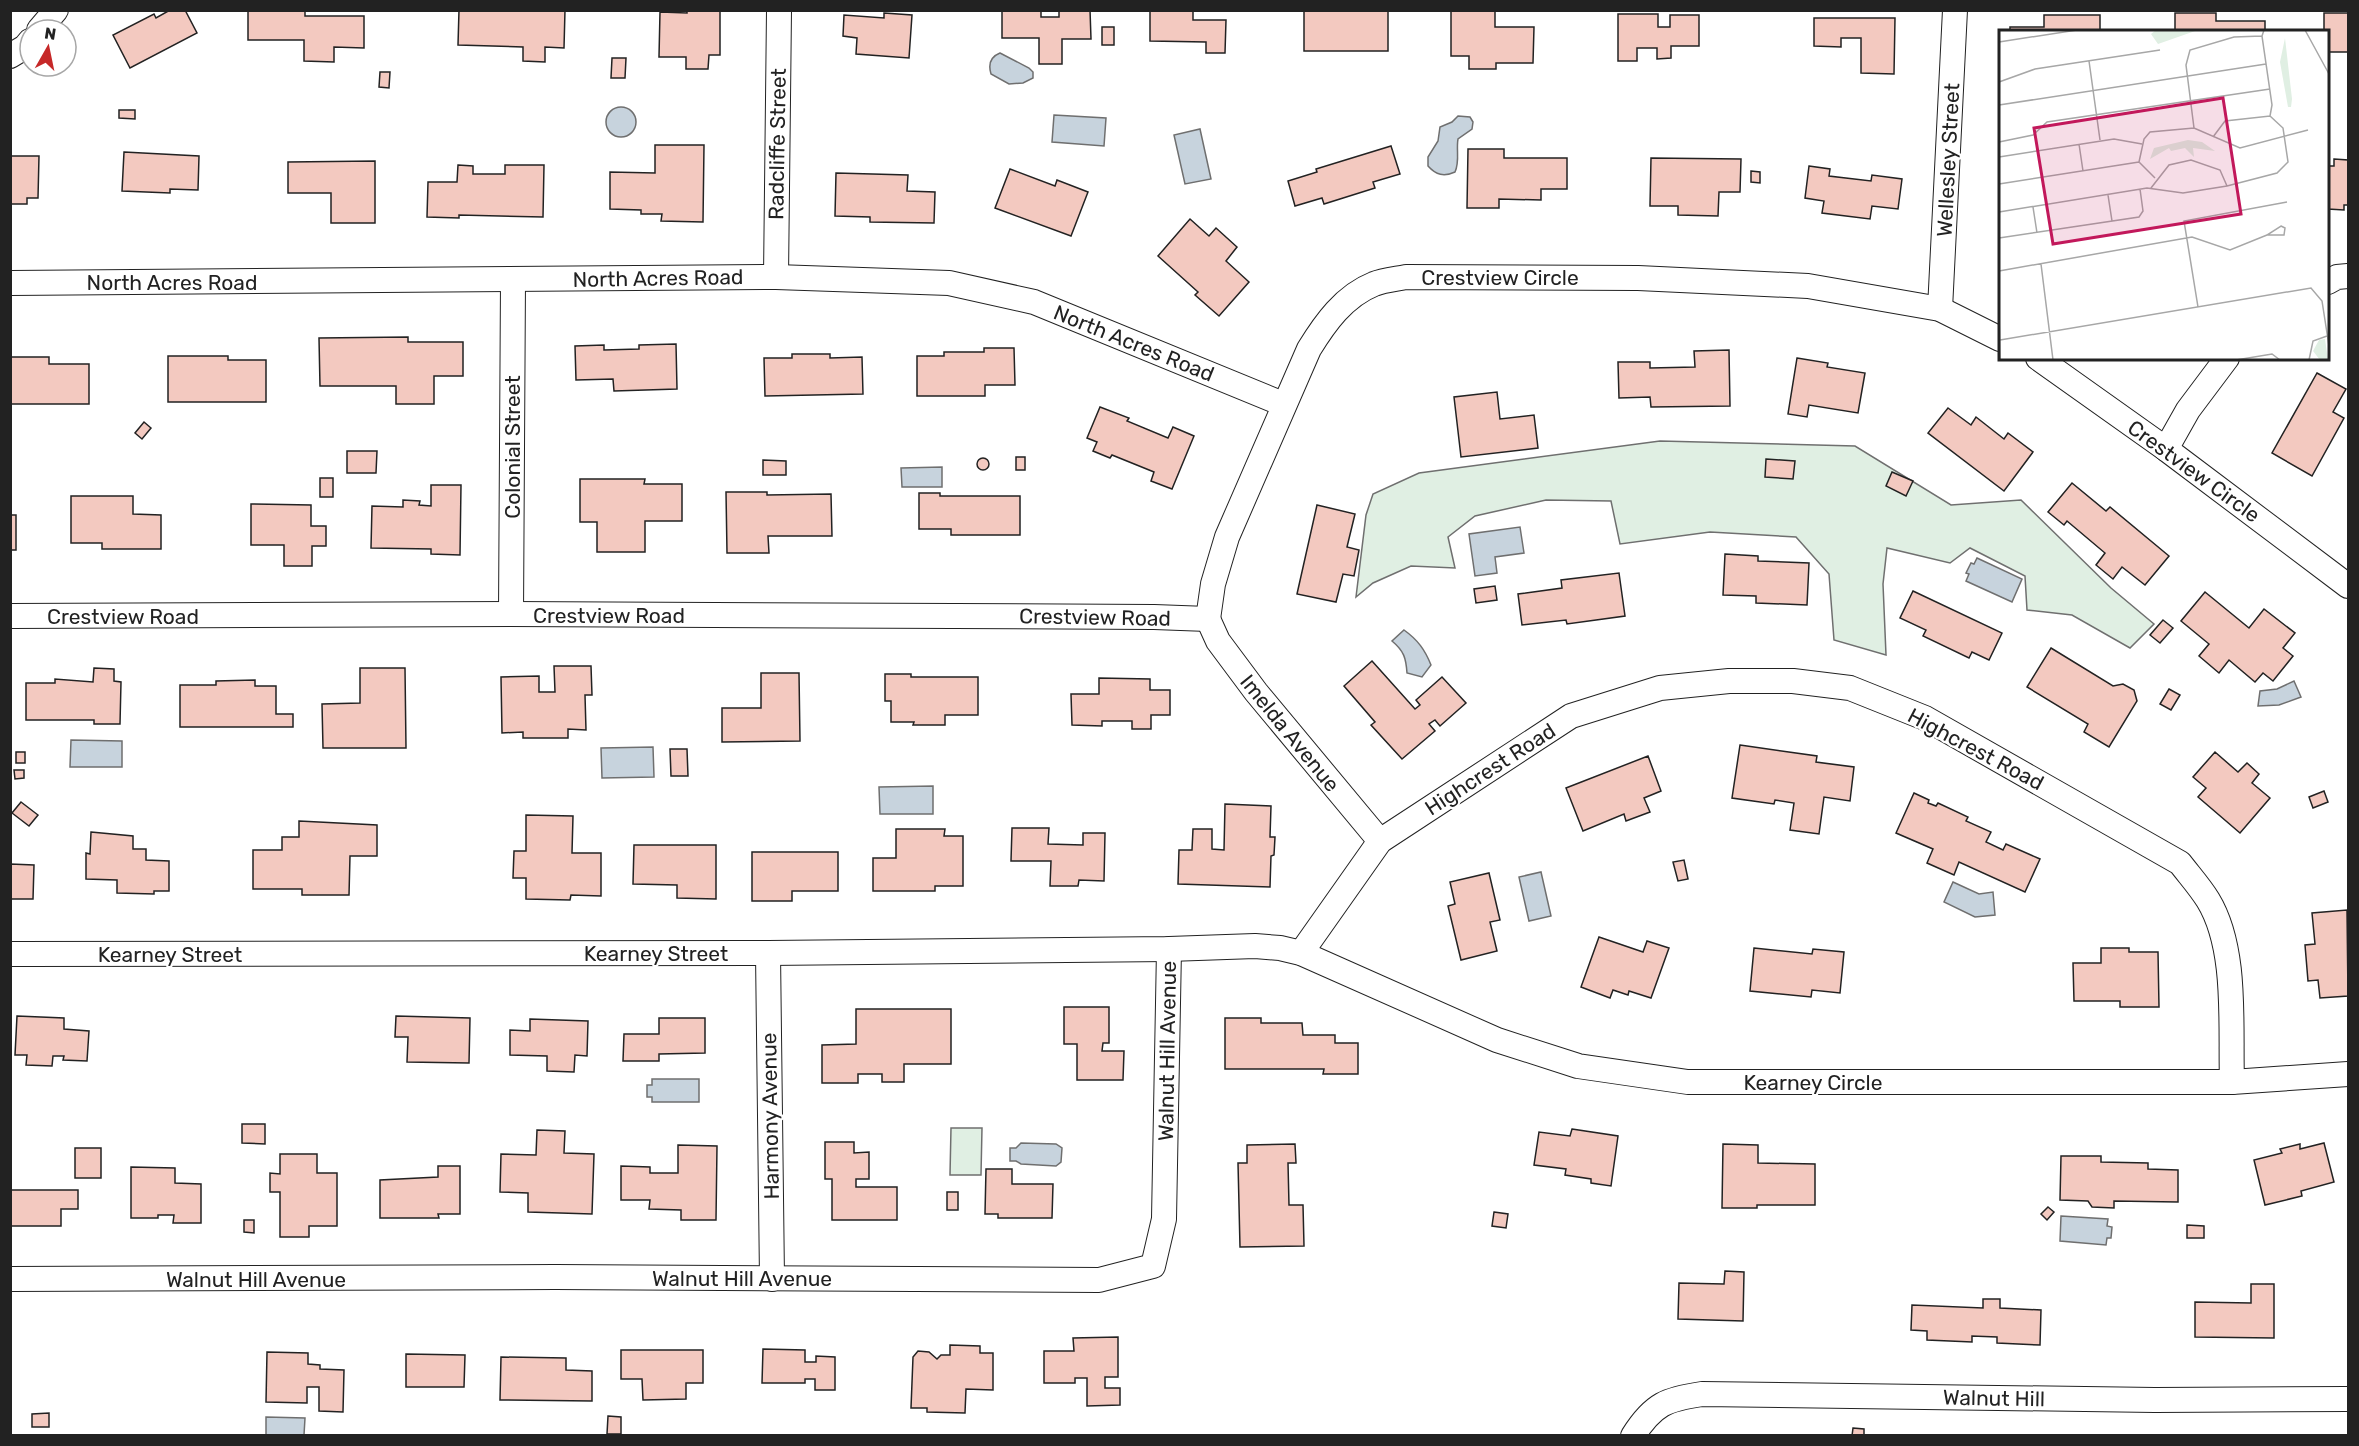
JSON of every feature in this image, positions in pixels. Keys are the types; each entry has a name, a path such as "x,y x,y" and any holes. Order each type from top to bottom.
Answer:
{"street":[{"name":"Radcliffe Street","path":"776,277 779,10"},
{"name":"Wellesley Street","path":"1940,309 1955,10"},
{"path":"2329,281 2337,277 2349,276"},
{"name":"North Acres Road","path":"10,283 776,277 949,283 1034,302 1284,404"},
{"name":"Crestview Circle","path":"1208,619 1213,584 1227,537 1309,349 1325,322 1347,300 1374,284 1406,277 1638,278 1808,285 1940,309 1999,338"},
{"name":"Colonial Street","path":"512,614 513,280"},
{"name":"Crestview Circle","path":"2041,360 2166,449 2349,586"},
{"path":"2166,449 2188,410 2226,360"},
{"name":"Crestview Road","path":"10,616 512,614 1208,619"},
{"name":"Imelda Avenue","path":"1208,619 1218,641 1256,692 1380,841"},
{"name":"Highcrest Road","path":"1301,953 1380,841 1571,716 1660,688 1729,681 1793,681 1850,688 1925,718 2180,863 2209,901 2224,939 2229,960 2232,1082"},
{"name":"Kearney Street","path":"10,954 768,953 1256,946 1301,953"},
{"name":"Walnut Hill Avenue","path":"10,1279 566,1277 1099,1280 1153,1266 1164,1219 1166,1009 1169,949"},
{"name":"Harmony Avenue","path":"768,953 772,1279"},
{"name":"Kearney Circle","path":"1301,953 1497,1040 1578,1066 1688,1082 2232,1082 2349,1074"},
{"name":"Walnut Hill","path":"1639,1426 1672,1399 1702,1394 2147,1400 2349,1399"}],"green space":[{"path":"1660,441 1855,446 1951,505 2021,500 2111,588 2154,624 2130,648 2072,615 2027,610 2025,576 1970,548 1950,563 1887,548 1883,584 1886,655 1834,640 1829,574 1796,537 1710,532 1620,544 1611,501 1546,500 1475,516 1448,537 1455,568 1411,566 1373,583 1356,597 1366,515 1373,494 1419,473"},
{"path":"951,1128 982,1128 981,1175 950,1175"}],"shaded area":[{"path":"1000,53 1029,68 1033,72 1033,78 1023,83 1009,84 991,74 991,61"},
{"path":"621,107 631,112 636,122 631,132 621,137 611,132 606,122 611,112"},
{"path":"1054,115 1106,118 1104,146 1052,142"},
{"path":"1458,116 1470,117 1473,122 1472,129 1458,139 1455,172 1440,174 1428,166 1428,157 1438,141 1440,127 1452,122"},
{"path":"1200,129 1211,179 1185,184 1174,135"},
{"path":"942,467 942,487 902,487 901,468"},
{"path":"1520,527 1524,553 1495,557 1497,573 1475,576 1469,534"},
{"path":"1977,558 2022,579 2012,602 1966,581 1969,574 1966,573 1971,563 1974,564"},
{"path":"1404,630 1420,646 1431,665 1422,677 1407,673 1404,655 1392,641"},
{"path":"2294,681 2301,697 2279,705 2258,706 2260,691 2277,689"},
{"path":"71,740 122,741 122,767 70,767"},
{"path":"653,747 654,777 602,778 601,748"},
{"path":"933,786 933,814 880,814 879,787"},
{"path":"1541,872 1551,916 1529,921 1519,877"},
{"path":"1953,882 1979,894 1993,892 1995,915 1975,917 1944,902"},
{"path":"652,1079 699,1079 699,1102 652,1102 652,1097 647,1097 647,1085 652,1085"},
{"path":"1021,1143 1056,1144 1062,1148 1061,1162 1056,1166 1010,1161 1010,1148 1016,1148"},
{"path":"2061,1216 2108,1219 2107,1226 2112,1227 2111,1238 2107,1238 2106,1245 2060,1241"},
{"path":"266,1417 305,1418 304,1435 266,1435"}],"building":[{"path":"170,10 185,10 197,33 130,68 113,35 154,14 156,18"},
{"path":"248,10 305,10 305,16 364,16 364,48 334,47 334,62 304,61 304,40 248,40"},
{"path":"459,10 565,10 564,48 545,47 545,62 523,61 523,47 458,45"},
{"path":"687,10 720,10 720,55 709,55 708,69 686,69 686,57 659,57 660,12 687,13"},
{"path":"1002,10 1041,10 1041,17 1059,17 1059,10 1090,10 1091,39 1062,39 1062,64 1039,64 1039,38 1002,38"},
{"path":"1150,10 1193,10 1193,20 1226,20 1225,53 1206,53 1206,42 1150,41"},
{"path":"1451,10 1495,11 1495,27 1534,27 1533,63 1496,63 1496,69 1469,69 1469,56 1451,56"},
{"path":"1304,11 1388,11 1388,51 1304,51"},
{"path":"884,13 912,15 909,58 856,54 857,38 843,36 844,15 884,18"},
{"path":"2175,13 2216,13 2216,21 2265,21 2265,30 2175,30"},
{"path":"2324,13 2348,13 2348,52 2329,52 2329,30 2324,30"},
{"path":"1618,14 1658,14 1658,27 1670,27 1670,15 1699,15 1699,46 1671,46 1671,58 1657,59 1657,48 1637,48 1637,61 1618,61"},
{"path":"2044,15 2100,15 2100,30 2010,30 2010,27 2044,27"},
{"path":"1814,18 1895,18 1894,74 1861,73 1861,38 1841,38 1841,47 1814,46"},
{"path":"1102,27 1114,27 1114,45 1102,45"},
{"path":"612,58 626,58 625,78 611,78"},
{"path":"380,72 390,72 389,88 379,87"},
{"path":"119,110 135,110 135,119 119,118"},
{"path":"655,145 704,145 703,222 661,221 662,214 641,214 641,210 610,209 610,172 655,173"},
{"path":"1391,146 1400,174 1373,182 1375,188 1324,204 1322,198 1295,206 1288,181 1317,172 1316,169"},
{"path":"1468,149 1504,149 1504,158 1567,158 1567,189 1541,189 1541,200 1499,199 1499,208 1467,208"},
{"path":"124,152 199,156 198,190 170,189 170,193 122,191"},
{"path":"10,156 39,156 38,198 27,198 27,204 10,204"},
{"path":"1651,158 1741,159 1740,192 1719,192 1718,216 1678,215 1678,206 1650,206"},
{"path":"2334,159 2348,160 2348,205 2344,205 2344,210 2329,209 2329,166 2334,166"},
{"path":"375,161 375,223 331,223 331,193 288,193 288,162"},
{"path":"458,165 473,166 473,174 505,174 505,165 544,165 543,217 459,215 459,218 427,217 428,182 457,182"},
{"path":"1809,166 1830,169 1829,176 1871,181 1872,175 1902,179 1898,209 1872,206 1870,219 1822,213 1824,201 1805,198"},
{"path":"1010,169 1055,186 1057,180 1088,192 1071,236 995,208"},
{"path":"1751,171 1760,172 1760,183 1751,182"},
{"path":"836,173 908,175 907,191 935,192 934,223 870,222 870,217 835,216"},
{"path":"1190,219 1209,236 1216,228 1237,247 1226,261 1249,282 1219,316 1195,295 1198,292 1158,256"},
{"path":"408,337 408,342 463,342 463,376 434,376 434,404 396,404 396,386 320,386 319,338"},
{"path":"676,344 677,389 614,391 613,379 576,380 575,346 604,345 604,350 639,349 639,345"},
{"path":"984,348 1014,348 1015,385 985,385 985,396 917,396 917,356 944,356 944,352 984,352"},
{"path":"1729,350 1730,406 1651,407 1650,397 1619,398 1618,362 1650,362 1650,368 1695,367 1694,351"},
{"path":"792,354 830,354 830,358 862,357 863,394 765,396 764,358 792,358"},
{"path":"168,356 228,356 228,360 266,360 266,402 168,402"},
{"path":"11,357 49,357 49,364 89,364 89,404 11,404"},
{"path":"1797,358 1828,363 1827,367 1865,373 1858,413 1809,405 1807,417 1788,414"},
{"path":"2317,373 2346,389 2333,412 2344,418 2312,476 2272,453"},
{"path":"1497,392 1500,419 1534,415 1538,448 1461,457 1454,397"},
{"path":"1100,407 1129,418 1127,421 1168,438 1173,427 1194,436 1172,489 1151,481 1154,472 1112,455 1110,458 1093,451 1097,442 1087,438"},
{"path":"1948,408 1971,425 1976,417 2004,439 2008,433 2033,452 2004,491 1928,433"},
{"path":"144,422 151,428 142,439 135,433"},
{"path":"347,451 377,451 376,473 347,473"},
{"path":"1016,457 1025,457 1025,470 1016,470"},
{"path":"985,458 989,464 985,470 981,470 977,462"},
{"path":"1766,459 1795,461 1793,479 1765,477"},
{"path":"763,460 786,461 786,475 763,475"},
{"path":"1892,472 1913,481 1906,496 1886,486"},
{"path":"320,478 333,478 333,497 320,497"},
{"path":"580,479 645,479 644,484 682,484 682,521 645,521 645,552 597,552 597,522 580,522"},
{"path":"2072,483 2106,511 2110,507 2169,556 2145,585 2122,567 2113,579 2096,565 2105,553 2067,521 2064,525 2048,512"},
{"path":"431,485 461,485 460,555 431,554 431,549 371,548 372,506 403,507 403,500 420,501 419,505 431,506"},
{"path":"726,492 767,492 767,495 831,494 832,536 768,536 769,553 727,553"},
{"path":"919,493 940,493 940,496 1020,496 1020,535 951,535 951,529 919,529"},
{"path":"71,496 133,496 133,514 161,515 161,549 102,549 102,543 71,543"},
{"path":"251,504 311,505 311,526 326,526 326,546 312,546 312,566 284,566 284,545 251,545"},
{"path":"1317,505 1355,514 1347,547 1359,550 1354,576 1343,574 1336,602 1297,594"},
{"path":"10,515 16,515 16,550 10,550"},
{"path":"1725,554 1758,556 1758,561 1809,563 1807,605 1756,603 1756,596 1723,595"},
{"path":"1619,573 1625,616 1567,624 1566,620 1522,625 1518,594 1562,588 1561,580"},
{"path":"1495,586 1497,600 1476,603 1474,589"},
{"path":"1913,591 2002,633 1989,660 1972,652 1969,658 1923,636 1926,630 1900,618"},
{"path":"2205,592 2249,628 2264,609 2295,633 2283,648 2293,656 2273,681 2263,673 2255,682 2229,660 2219,673 2199,656 2209,644 2181,621"},
{"path":"2163,620 2173,628 2160,643 2150,635"},
{"path":"2051,648 2113,686 2123,684 2134,690 2137,701 2109,747 2084,732 2088,724 2027,687"},
{"path":"1372,661 1415,709 1420,705 1416,700 1442,677 1466,703 1440,726 1435,720 1429,724 1435,731 1402,759 1371,725 1375,722 1344,686"},
{"path":"554,666 591,666 592,695 585,695 586,730 568,729 568,738 523,738 523,732 502,733 501,677 539,676 539,692 555,692"},
{"path":"94,668 114,669 114,681 121,682 120,724 94,724 94,720 26,720 26,683 55,683 55,679 93,682"},
{"path":"360,668 405,668 406,748 323,748 322,704 360,703"},
{"path":"761,673 799,673 800,741 722,742 722,708 761,708"},
{"path":"885,674 911,674 911,677 978,677 978,715 945,715 945,725 891,722 891,701 885,701"},
{"path":"1099,678 1150,679 1150,690 1170,690 1170,715 1151,715 1151,729 1132,729 1132,721 1102,721 1102,726 1072,725 1071,694 1099,694"},
{"path":"255,680 255,686 276,686 276,714 293,714 293,727 180,727 180,685 216,685 216,681"},
{"path":"2169,689 2180,695 2171,710 2160,704"},
{"path":"1740,745 1817,756 1816,762 1854,767 1850,801 1824,797 1819,834 1790,830 1794,803 1775,800 1774,804 1732,798"},
{"path":"670,749 687,749 688,776 671,776"},
{"path":"16,752 25,752 25,763 16,763"},
{"path":"2215,752 2238,772 2247,763 2259,774 2252,783 2270,798 2240,833 2198,797 2206,788 2193,777"},
{"path":"1648,756 1661,791 1644,798 1650,812 1626,821 1624,814 1583,831 1566,788"},
{"path":"14,770 24,770 24,778 15,779"},
{"path":"2324,791 2328,802 2313,808 2309,797"},
{"path":"1914,793 1929,800 1928,803 1936,806 1938,803 1968,817 1966,821 1991,832 1986,842 2003,850 2006,844 2040,859 2025,892 1959,862 1954,875 1927,863 1933,849 1896,833"},
{"path":"21,802 38,815 29,826 12,813"},
{"path":"1225,804 1271,806 1270,837 1275,837 1274,855 1271,856 1270,887 1178,884 1179,850 1192,850 1193,829 1212,829 1212,849 1224,850"},
{"path":"526,815 573,816 572,853 601,853 601,896 571,895 570,900 526,899 526,878 513,878 514,851 526,851"},
{"path":"299,821 377,825 377,856 350,856 349,895 302,895 302,889 253,889 253,850 282,850 282,837 299,837"},
{"path":"1012,828 1049,828 1048,844 1083,845 1083,833 1105,833 1104,881 1079,880 1078,886 1050,886 1051,861 1011,861"},
{"path":"896,829 945,829 944,836 963,836 963,886 935,886 935,891 873,891 873,858 896,858"},
{"path":"91,832 133,836 133,849 146,849 146,860 169,861 169,891 154,891 154,894 117,893 117,880 86,879 86,853 90,854"},
{"path":"634,845 716,845 716,899 677,898 677,885 633,884"},
{"path":"752,852 838,852 838,891 792,891 792,901 752,901"},
{"path":"1684,860 1688,879 1678,881 1673,862"},
{"path":"10,864 34,865 33,899 10,899"},
{"path":"1489,873 1500,920 1490,922 1497,951 1461,960 1448,906 1455,904 1450,882"},
{"path":"2347,910 2348,996 2320,998 2318,980 2308,981 2305,945 2315,944 2312,913"},
{"path":"1599,937 1643,952 1647,941 1669,948 1651,998 1629,991 1628,995 1613,990 1610,998 1581,987"},
{"path":"1754,948 1812,954 1813,949 1844,952 1840,993 1812,990 1811,997 1750,991"},
{"path":"2101,948 2129,948 2129,952 2158,952 2159,1007 2120,1007 2120,1001 2074,1001 2073,963 2101,963"},
{"path":"1064,1007 1109,1007 1109,1043 1103,1043 1102,1051 1124,1051 1123,1080 1077,1080 1077,1044 1064,1044"},
{"path":"856,1009 951,1009 951,1064 904,1064 904,1082 882,1082 882,1074 858,1074 858,1083 822,1083 822,1045 856,1044"},
{"path":"17,1016 64,1018 64,1029 89,1031 87,1061 63,1060 64,1056 53,1056 52,1066 26,1065 27,1055 15,1055"},
{"path":"396,1016 470,1018 469,1063 407,1062 408,1037 395,1037"},
{"path":"659,1018 705,1018 705,1053 659,1054 659,1061 623,1061 624,1034 659,1034"},
{"path":"1225,1018 1261,1018 1261,1023 1302,1023 1303,1035 1335,1035 1335,1043 1358,1043 1358,1074 1323,1074 1324,1069 1225,1069"},
{"path":"530,1019 588,1021 587,1056 575,1055 574,1072 547,1071 547,1056 510,1055 510,1030 530,1031"},
{"path":"242,1124 265,1124 265,1144 242,1143"},
{"path":"1572,1129 1618,1136 1611,1186 1591,1183 1591,1179 1565,1175 1566,1169 1534,1165 1539,1132 1570,1136"},
{"path":"537,1130 565,1131 564,1153 594,1154 592,1214 528,1212 528,1193 500,1192 501,1154 536,1155"},
{"path":"825,1142 854,1142 854,1153 869,1152 869,1179 856,1179 856,1187 897,1187 897,1220 832,1220 832,1179 825,1179"},
{"path":"2324,1143 2334,1182 2301,1191 2302,1196 2265,1205 2254,1160 2282,1153 2280,1149 2300,1144 2300,1149"},
{"path":"1295,1144 1296,1163 1288,1163 1289,1205 1303,1205 1304,1246 1240,1247 1238,1163 1247,1163 1247,1145"},
{"path":"1723,1144 1758,1145 1758,1163 1815,1164 1815,1205 1757,1205 1757,1208 1722,1208"},
{"path":"678,1145 717,1146 716,1220 681,1220 681,1210 649,1209 650,1200 621,1200 621,1166 650,1167 650,1173 678,1173"},
{"path":"75,1148 101,1148 101,1178 75,1178"},
{"path":"280,1154 317,1154 317,1173 337,1173 337,1226 309,1226 309,1237 280,1237 280,1192 270,1192 270,1173 280,1174"},
{"path":"2061,1156 2101,1156 2101,1162 2148,1163 2148,1169 2178,1170 2178,1202 2114,1201 2114,1208 2092,1207 2088,1201 2060,1200"},
{"path":"438,1166 460,1166 460,1214 438,1214 439,1218 380,1218 380,1180 438,1177"},
{"path":"131,1167 175,1168 175,1183 201,1184 201,1223 173,1223 174,1215 158,1215 158,1218 131,1218"},
{"path":"986,1169 1012,1169 1012,1184 1053,1184 1052,1218 998,1218 998,1214 985,1214"},
{"path":"10,1190 78,1190 78,1209 61,1209 61,1226 10,1226"},
{"path":"947,1192 958,1192 958,1210 947,1210"},
{"path":"2048,1207 2054,1212 2047,1220 2041,1214"},
{"path":"1494,1212 1508,1214 1506,1228 1492,1226"},
{"path":"244,1220 254,1220 254,1233 244,1232"},
{"path":"2187,1225 2204,1226 2204,1238 2187,1238"},
{"path":"1725,1271 1744,1272 1743,1321 1678,1319 1679,1283 1724,1284"},
{"path":"2251,1284 2274,1284 2274,1338 2195,1337 2195,1302 2251,1303"},
{"path":"1983,1299 2000,1299 2000,1308 2041,1310 2040,1345 1997,1343 1997,1337 1972,1336 1972,1342 1927,1340 1927,1331 1911,1330 1912,1305 1983,1308"},
{"path":"1118,1337 1118,1377 1105,1377 1105,1388 1120,1388 1120,1405 1087,1406 1087,1378 1075,1378 1075,1383 1044,1383 1044,1351 1074,1351 1073,1338"},
{"path":"950,1345 980,1346 980,1353 993,1353 993,1390 966,1389 965,1413 927,1412 927,1408 911,1408 913,1357 918,1351 929,1352 937,1359 941,1355 950,1355"},
{"path":"763,1349 805,1350 805,1362 816,1362 816,1356 835,1357 835,1390 815,1390 815,1379 805,1379 805,1383 762,1383"},
{"path":"621,1350 703,1350 703,1383 686,1383 686,1399 643,1400 642,1379 621,1379"},
{"path":"267,1352 308,1353 308,1364 320,1365 320,1369 344,1370 343,1412 319,1411 319,1387 307,1387 307,1403 266,1402"},
{"path":"406,1354 465,1355 464,1387 406,1387"},
{"path":"501,1357 566,1358 566,1370 592,1371 592,1401 500,1400"},
{"path":"49,1413 49,1427 32,1427 32,1414"},
{"path":"608,1416 621,1417 621,1434 607,1434"},
{"path":"1853,1428 1864,1429 1864,1436 1852,1436"}]}
